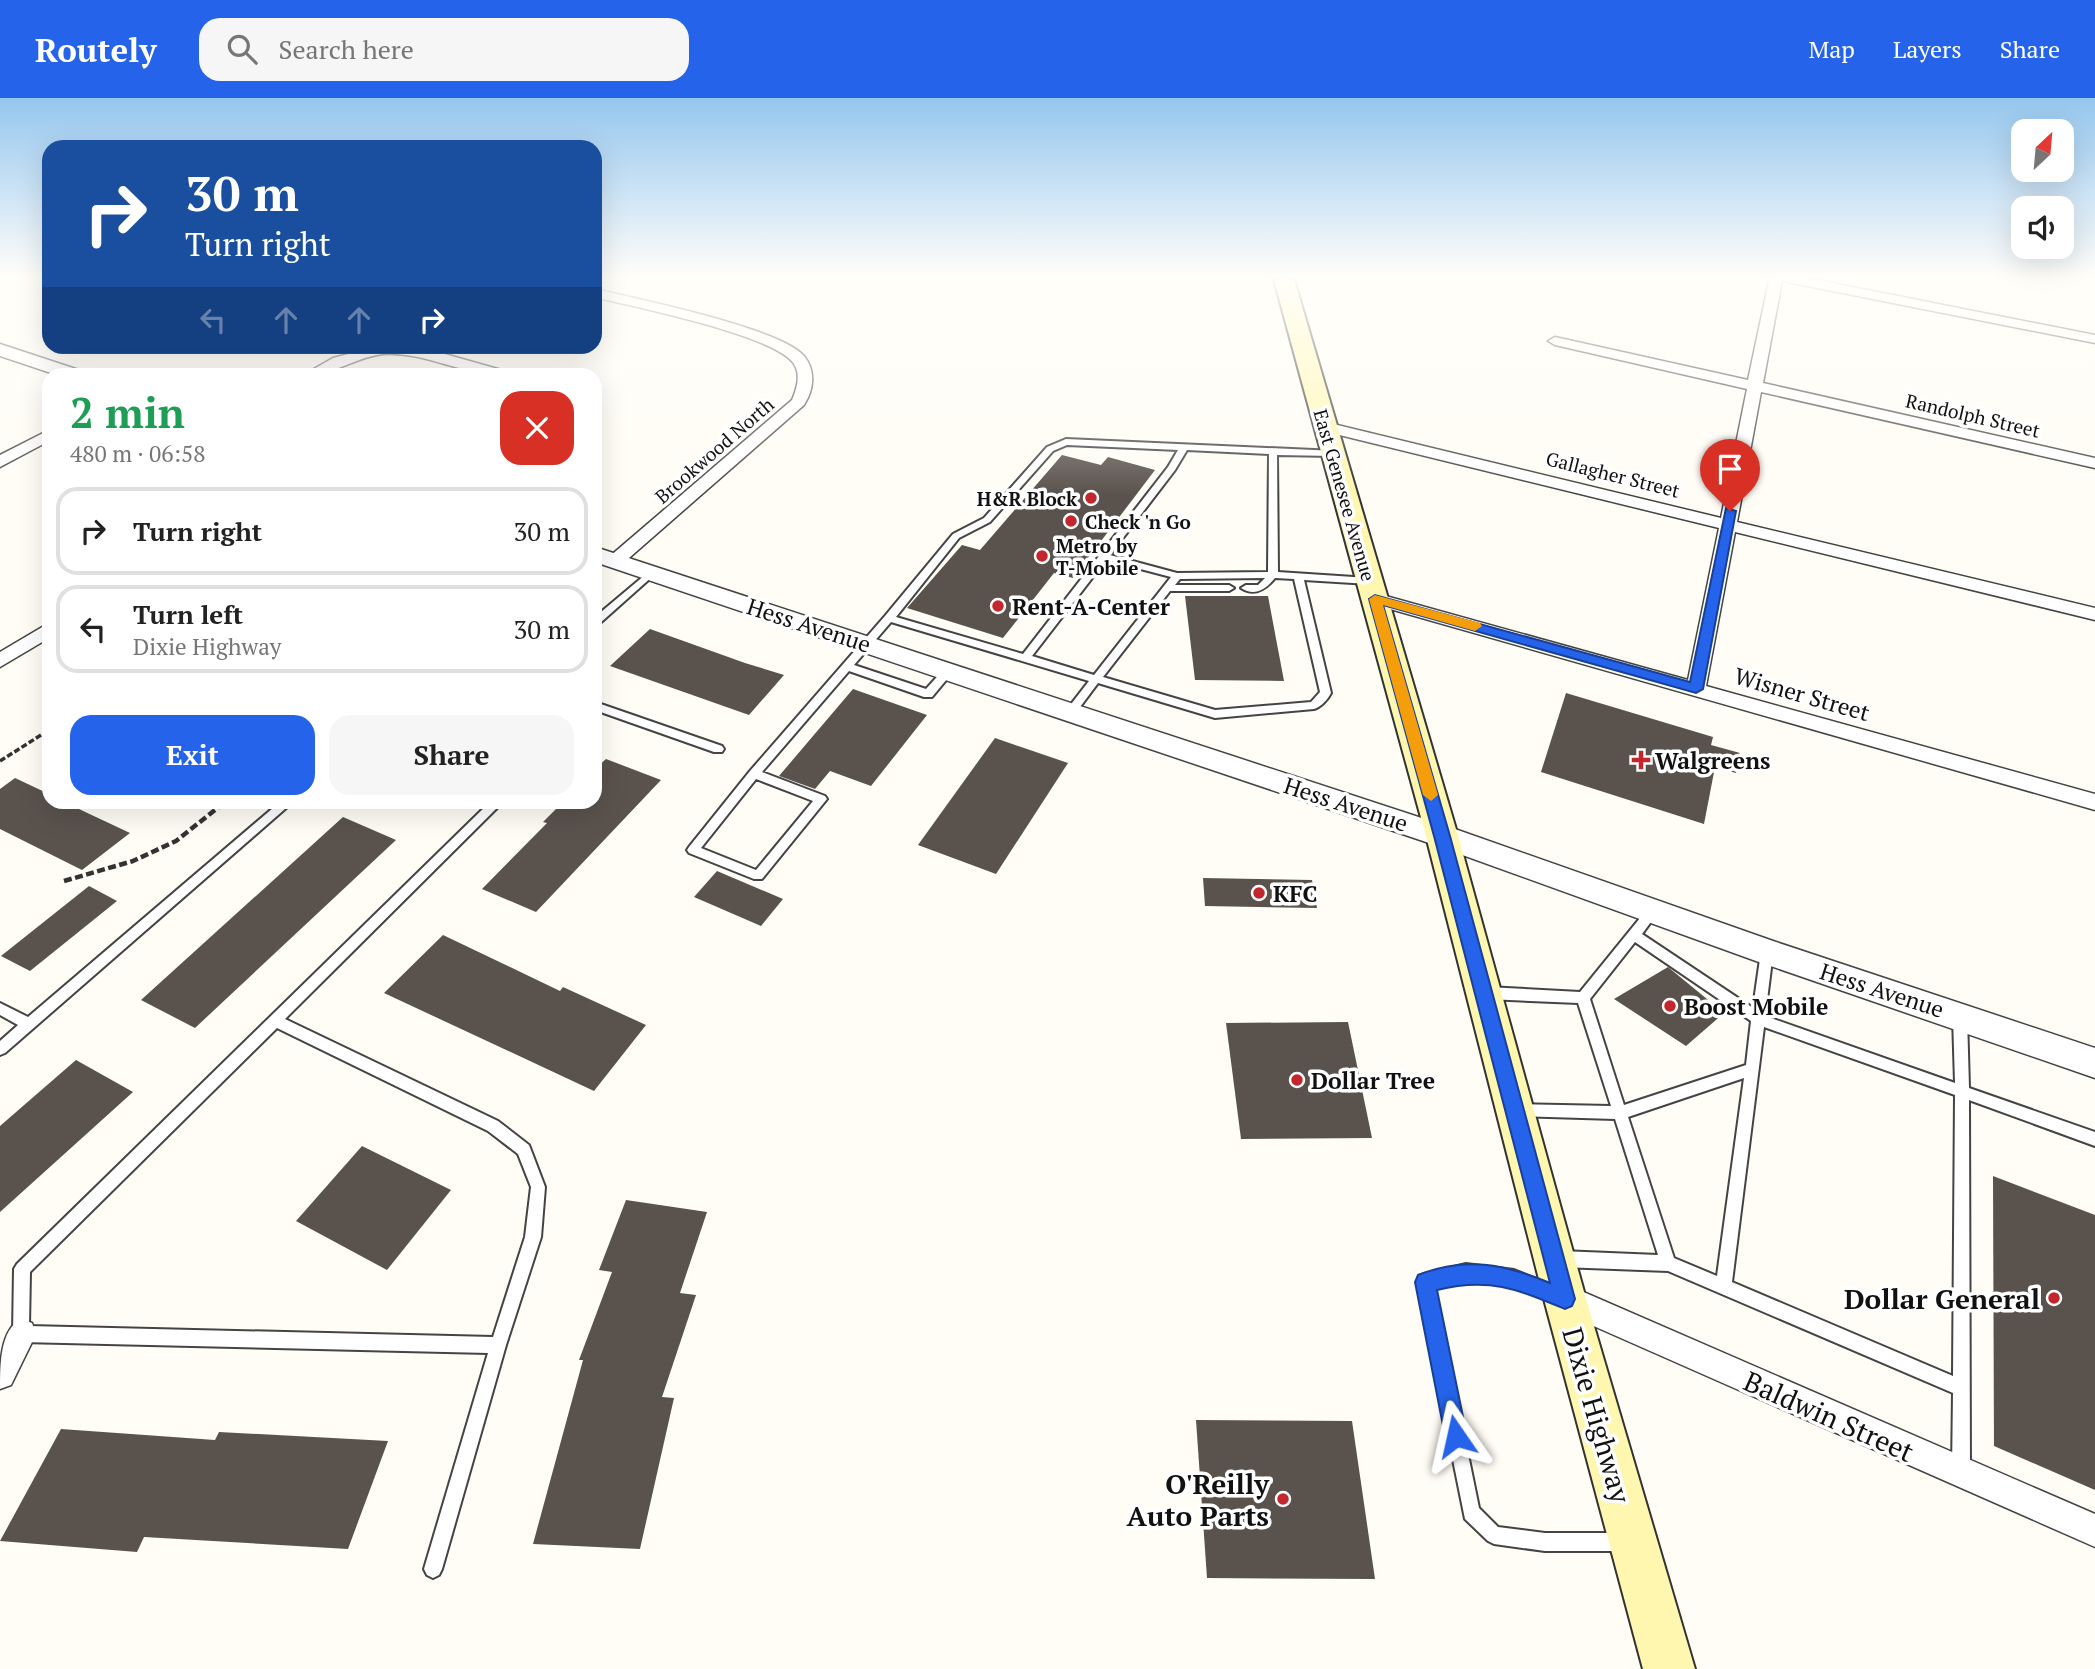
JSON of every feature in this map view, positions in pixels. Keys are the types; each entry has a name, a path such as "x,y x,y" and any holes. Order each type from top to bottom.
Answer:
{"main road":[{"name":"East Genesee Avenue","path":"1304,349 1442,836"},
{"name":"Dixie Highway","path":"1442,836 1565,1299 1669,1669"}],"street":[{"name":"Brookwood North","path":"605,557 799,401 806,386 806,370 797,356 787,349"},
{"name":"Randolph Street","path":"1593,349 2095,463"},
{"path":"1696,689 1762,349"},
{"path":"0,350 54,368"},
{"path":"323,368 357,354"},
{"path":"422,354 477,368"},
{"name":"Gallagher Street","path":"1325,427 2095,614"},
{"path":"0,462 42,439"},
{"name":"Hess Avenue","path":"605,557 1442,836 1767,952 2095,1063"},
{"name":"Wisner Street","path":"1372,590 1696,689 2095,802"},
{"path":"0,661 42,634"},
{"name":"Baldwin Street","path":"1565,1299 2095,1531"},
{"path":"0,1374 21,1334"}],"lane":[{"path":"754,774 821,799 758,876 693,850 754,774 956,536 987,520 1050,449 1066,442 1333,453"},
{"path":"1025,658 1172,468 1185,446"},
{"path":"1246,588 1261,588 1273,575 1273,452"},
{"path":"1104,556 1177,576 1273,575 1372,590"},
{"path":"602,616 651,573"},
{"path":"1070,712 1177,576"},
{"path":"889,618 1215,714 1314,705 1326,693 1299,579"},
{"path":"1168,588 1229,588"},
{"path":"846,666 928,694 948,671"},
{"path":"602,709 718,750"},
{"path":"0,1049 279,809"},
{"path":"491,809 22,1269 21,1334 498,1345"},
{"path":"1583,998 1653,912"},
{"path":"1634,935 1759,1019 2095,1139"},
{"path":"1724,1286 1767,952"},
{"path":"1484,993 1583,998"},
{"path":"1583,998 1668,1263"},
{"path":"0,1009 29,1024"},
{"path":"1960,1016 1961,1474"},
{"path":"276,1021 493,1126 524,1150 538,1186 533,1237 498,1345 433,1569"},
{"path":"1514,1110 1621,1113 1754,1069"},
{"path":"1554,1258 1668,1263 1962,1388"},
{"path":"1565,1299 1514,1278 1492,1275 1466,1272 1425,1282 1471,1513 1494,1535 1545,1542 1633,1542"}],"path":[{"path":"0,761 42,734"},
{"path":"64,881 134,861 176,841 215,809"}],"building":[{"path":"1062,455 1101,465 1108,457 1155,470 1073,578 1054,573 1003,638 907,608 962,545 980,550"},
{"path":"1185,596 1268,596 1284,681 1195,680"},
{"path":"650,629 784,675 749,715 610,666"},
{"path":"853,689 927,715 871,786 830,771 815,789 779,776"},
{"name":"Walgreens","path":"1566,693 1713,737 1711,745 1740,753 1736,773 1715,767 1704,824 1541,772"},
{"path":"995,738 1068,763 996,874 918,845"},
{"path":"606,759 661,780 536,912 482,889 547,823 543,822 556,809 602,809 602,763"},
{"path":"15,778 42,791 42,809 79,809 130,833 82,870 0,829 0,789"},
{"path":"343,817 396,840 195,1028 141,1000"},
{"path":"717,871 783,899 761,926 694,897"},
{"name":"KFC","path":"1203,878 1312,880 1317,908 1205,906"},
{"path":"89,886 117,901 30,971 1,956"},
{"path":"443,935 560,991 563,987 646,1025 594,1091 384,993"},
{"name":"Boost Mobile","path":"1668,967 1724,1013 1686,1046 1614,999"},
{"name":"Dollar Tree","path":"1348,1022 1372,1138 1241,1139 1226,1023"},
{"path":"76,1060 133,1092 0,1212 0,1126"},
{"path":"362,1146 451,1190 387,1270 296,1221"},
{"path":"1993,1176 2095,1215 2095,1490 1994,1446"},
{"path":"626,1200 707,1212 680,1293 696,1295 662,1397 674,1398 640,1549 533,1544 583,1360 579,1360 612,1272 599,1270"},
{"name":"O'Reilly Auto Parts","path":"1196,1420 1352,1421 1375,1579 1207,1578"},
{"path":"61,1429 215,1440 219,1432 388,1441 348,1549 144,1537 137,1552 0,1541"}],"slow traffic":[{"path":"1431,795 1375,599 1475,626"}],"place":[{"name":"H&R Block","path":"1091,498"},
{"name":"Check 'n Go","path":"1071,521"},
{"name":"Metro by T-Mobile","path":"1042,556"},
{"name":"Rent-A-Center","path":"998,606"},
{"name":"Walgreens","path":"1641,760"},
{"name":"KFC","path":"1259,893"},
{"name":"Boost Mobile","path":"1670,1006"},
{"name":"Dollar Tree","path":"1297,1080"},
{"name":"Dollar General","path":"2054,1298"},
{"name":"O'Reilly Auto Parts","path":"1283,1499"}],"route":[{"path":"1456,1436 1425,1282 1466,1272 1492,1275 1514,1278 1565,1299 1442,836 1375,599 1696,689 1730,511"}]}
